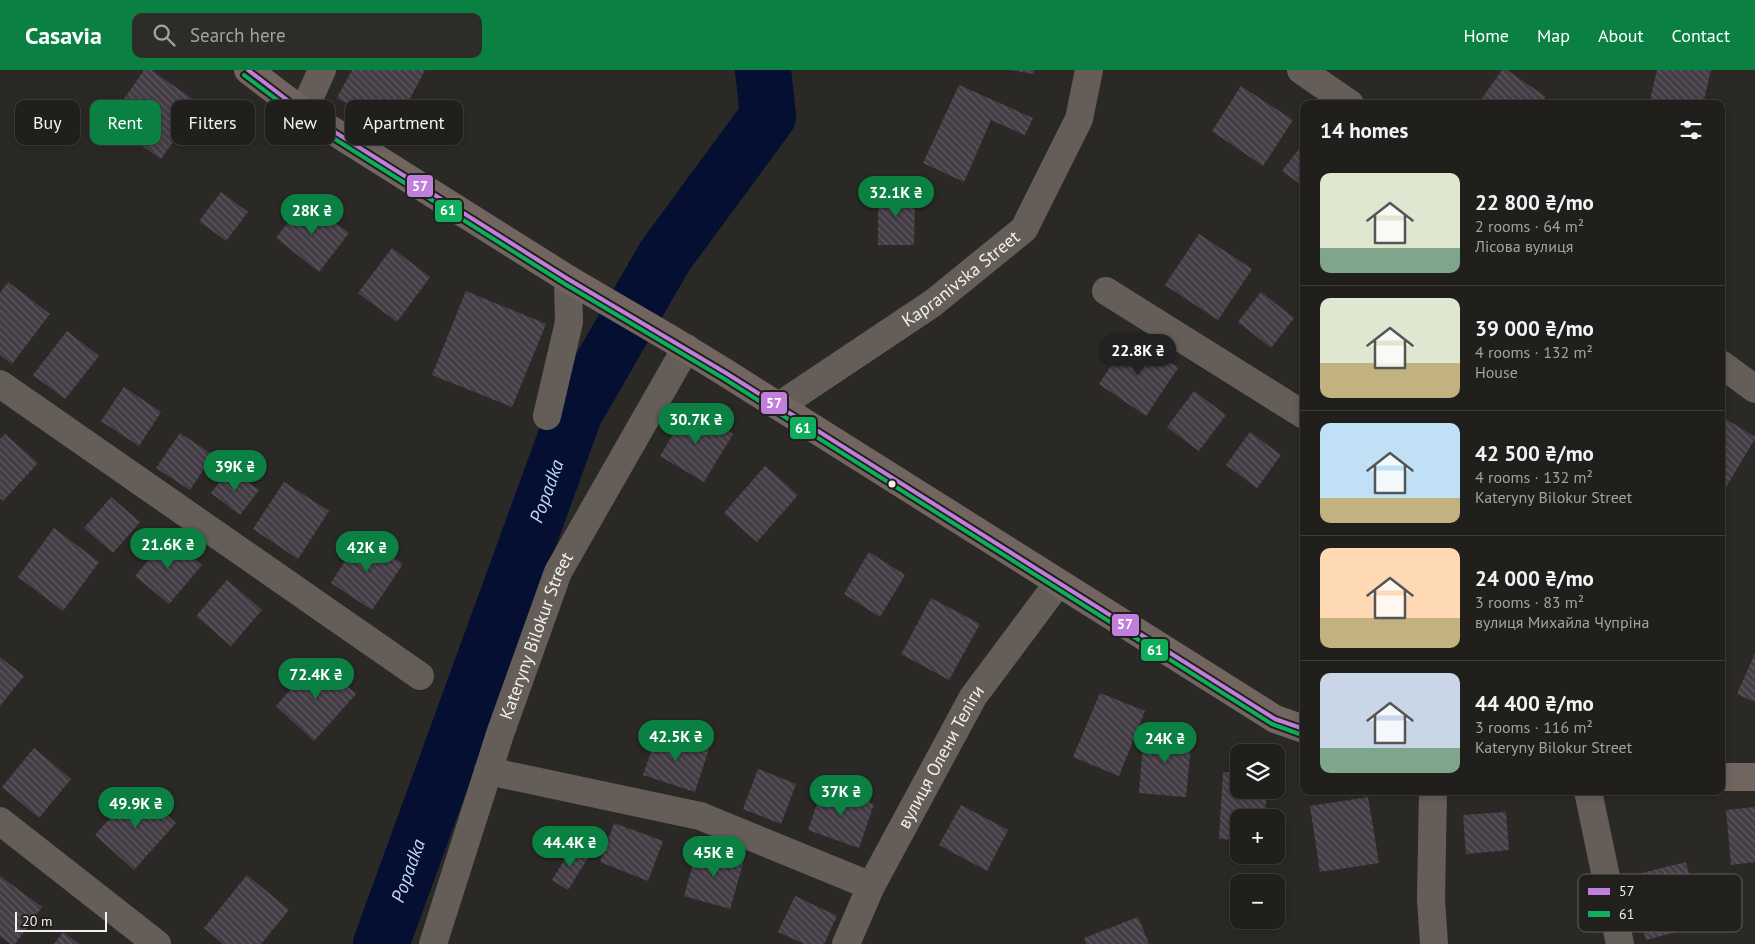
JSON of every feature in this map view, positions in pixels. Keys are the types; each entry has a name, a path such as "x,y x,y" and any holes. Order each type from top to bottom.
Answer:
{"main road":[{"path":"248,70 287,100"},
{"path":"335,132 578,286 678,343 779,406 1275,719 1300,728"},
{"path":"1725,777 1755,777"}],"street":[{"path":"308,100 322,70"},
{"name":"Kapranivska Street","path":"779,406 932,303 1024,229 1079,119 1089,70"},
{"path":"1301,70 1344,100"},
{"path":"546,416 578,286"},
{"path":"1106,290 1300,411"},
{"name":"Kateryny Bilokur Street","path":"433,944 500,734 558,572 678,343"},
{"path":"1725,367 1755,389"},
{"path":"0,384 420,676"},
{"name":"вулиця Олени Теліги","path":"846,944 871,886 973,697 1058,583"},
{"path":"488,771 700,816 871,886"},
{"path":"1433,795 1431,900 1434,944"},
{"path":"1589,795 1605,874"},
{"path":"0,822 157,944"}],"building":[{"path":"144,70 151,70 194,100 171,100 171,145 161,159 141,145 161,145 161,100 123,100"},
{"path":"352,70 425,70 409,100 345,100 345,102 337,98"},
{"path":"1010,70 1034,70 1034,74"},
{"path":"1502,70 1507,70 1546,97 1544,100 1481,100"},
{"path":"1657,70 1711,70 1704,100 1650,100"},
{"path":"959,85 1033,118 1025,135 991,120 964,182 923,163"},
{"path":"1241,86 1293,120 1263,166 1212,131"},
{"path":"1300,147 1300,184 1282,171"},
{"path":"878,190 915,191 914,245 878,245"},
{"path":"221,192 248,212 226,241 199,221"},
{"path":"305,200 349,233 319,272 276,238"},
{"path":"1199,234 1252,269 1218,320 1165,285"},
{"path":"392,248 430,277 397,322 358,293"},
{"path":"8,282 50,314 12,364 0,355 0,293"},
{"path":"466,291 546,324 512,407 432,375"},
{"path":"1261,292 1294,318 1271,348 1238,322"},
{"path":"67,331 99,356 65,399 33,375"},
{"path":"1131,336 1178,368 1146,416 1099,384"},
{"path":"124,387 161,412 139,446 101,421"},
{"path":"1194,391 1226,415 1199,451 1167,427"},
{"path":"689,408 733,434 704,482 660,456"},
{"path":"1725,418 1755,437 1725,486"},
{"path":"1250,432 1281,455 1257,488 1226,465"},
{"path":"180,433 213,455 190,490 156,468"},
{"path":"5,434 38,463 3,501 0,498 0,439"},
{"path":"765,466 798,495 757,542 724,513"},
{"path":"230,468 259,490 240,515 211,493"},
{"path":"284,482 329,511 298,559 253,529"},
{"path":"111,497 140,522 113,553 84,528"},
{"path":"54,528 99,562 63,611 18,577"},
{"path":"361,536 403,564 372,610 331,583"},
{"path":"168,537 202,565 169,604 135,576"},
{"path":"869,552 905,575 880,617 844,594"},
{"path":"227,580 262,610 231,646 196,616"},
{"path":"931,598 980,624 949,680 901,654"},
{"path":"1755,653 1755,702 1737,694"},
{"path":"0,657 24,676 0,706"},
{"path":"317,659 356,694 314,741 276,706"},
{"path":"1100,693 1145,711 1119,776 1073,757"},
{"path":"658,731 709,749 695,792 643,775"},
{"path":"1144,731 1192,735 1186,797 1139,793"},
{"path":"34,748 71,779 39,818 2,787"},
{"path":"758,769 796,784 781,824 743,809"},
{"path":"1223,772 1230,772 1230,799 1266,799 1266,809 1230,809 1230,840 1219,839"},
{"path":"823,786 874,804 859,848 808,830"},
{"path":"137,788 176,823 134,870 95,835"},
{"path":"1368,797 1379,863 1320,872 1310,806"},
{"path":"961,805 1008,830 987,871 939,845"},
{"path":"1755,807 1755,862 1731,865 1726,810"},
{"path":"1506,812 1509,850 1466,854 1463,815"},
{"path":"614,823 663,841 648,881 600,862"},
{"path":"573,846 589,856 568,890 552,880"},
{"path":"698,846 744,860 730,909 684,896"},
{"path":"1686,862 1689,874 1638,874"},
{"path":"247,875 289,910 261,944 223,944 204,928"},
{"path":"0,876 42,907 15,944 11,944 0,936"},
{"path":"795,896 837,916 824,944 804,944 778,932"},
{"path":"1138,917 1149,944 1086,944 1084,938"},
{"path":"63,932 79,944 54,944"},
{"path":"1644,932 1676,932 1646,940"}],"waterway":[{"name":"Popadka","path":"381,944 575,412 665,256 768,116 763,70"}],"transit line":[{"name":"57","path":"248,70 303,112 568,279 726,373 1275,719 1300,728"},
{"name":"61","path":"244,75 300,117 565,284 723,378 1272,724 1300,734"}]}
